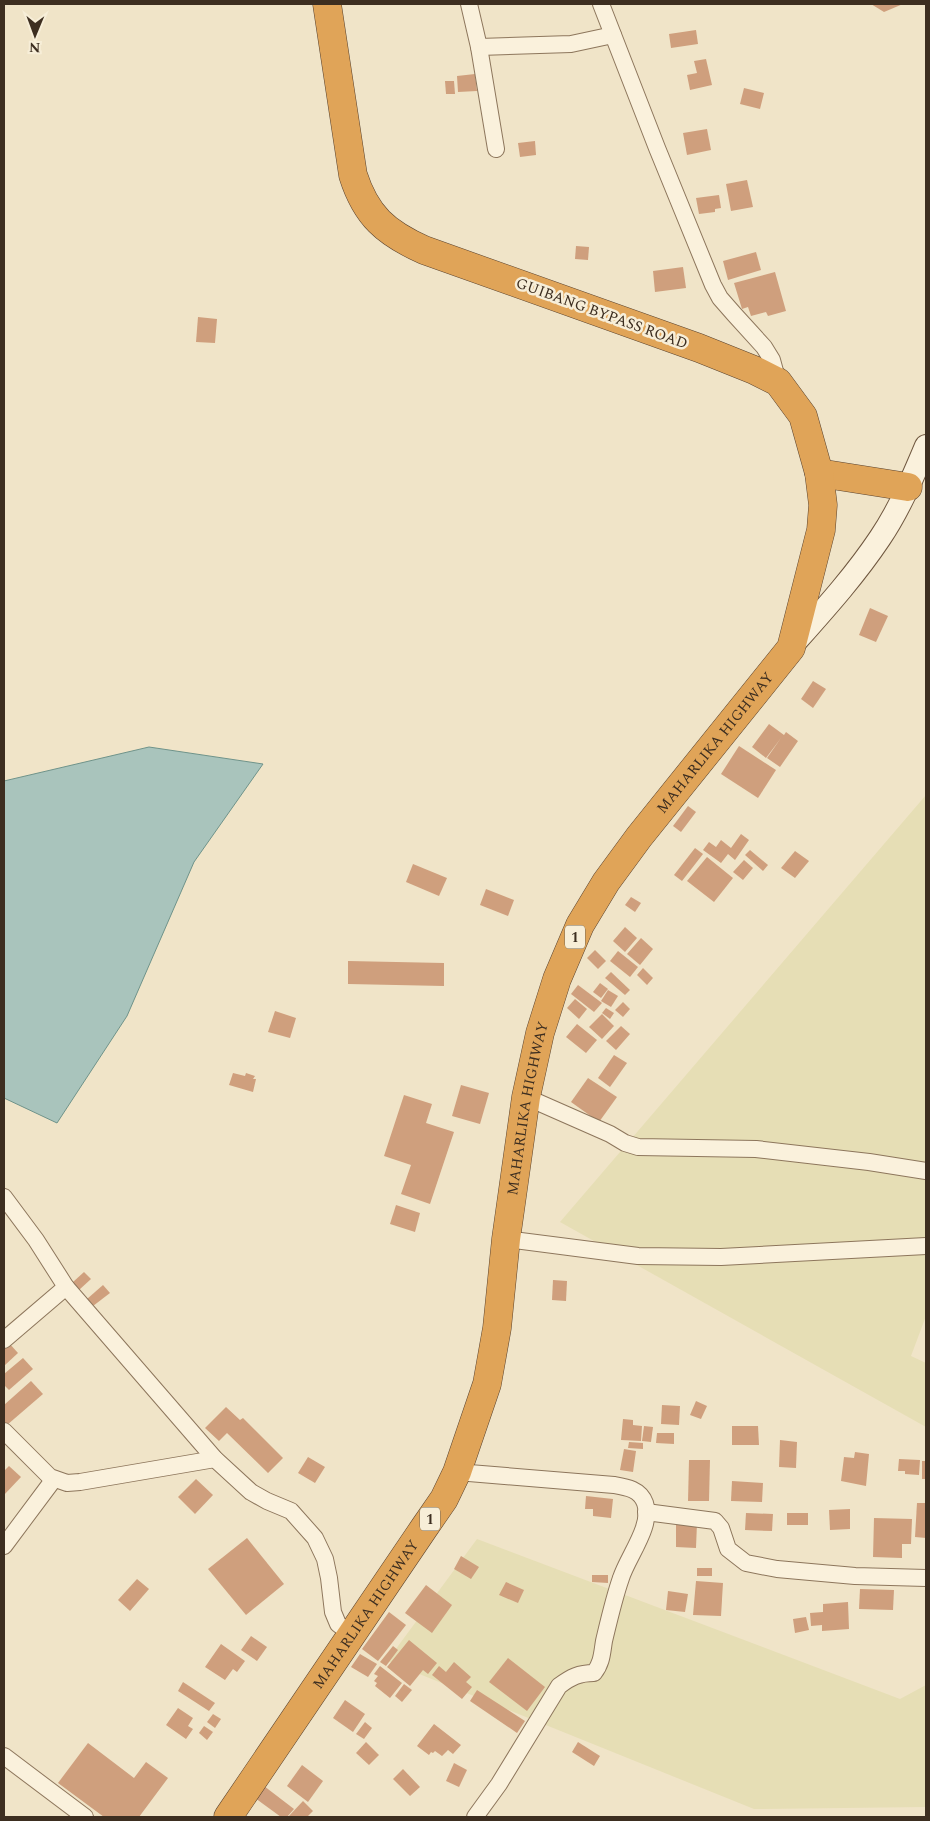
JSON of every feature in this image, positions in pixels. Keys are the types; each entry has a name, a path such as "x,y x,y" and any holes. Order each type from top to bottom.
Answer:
{"highway":[{"name":"GUIBANG BYPASS ROAD","path":"327,4 353,175 359,194 366,206 385,227 396,236 424,250 699,348 754,370 778,382 803,416 820,473 823,505 821,530 791,648"},
{"path":"820,473 908,487"},
{"name":"MAHARLIKA HIGHWAY","path":"228,1817 444,1498 457,1472 487,1384 497,1328 506,1239 526,1097 540,1033 556,979 580,925 606,882 639,837 791,648"}],"main road":[{"name":"MAHARLIKA HIGHWAY","path":"791,648 843,588 881,537 908,487 926,446"}],"street":[{"path":"470,4 496,149"},
{"path":"601,4 713,285 720,298 764,347 772,360 778,382"},
{"path":"479,47 571,44 613,35"},
{"path":"526,1097 610,1134 625,1143 638,1146 756,1149 869,1162 926,1171"},
{"path":"4,1197 36,1240 66,1287 215,1460 251,1492 266,1501 291,1511 315,1538 325,1559 333,1612 338,1624 352,1635"},
{"path":"506,1239 638,1256 721,1257 926,1246"},
{"path":"4,1340 66,1287"},
{"path":"4,1431 54,1479 67,1483 215,1460"},
{"path":"457,1472 631,1488 645,1502 647,1518 643,1531 621,1576 604,1640 600,1664 594,1673 582,1673 570,1677 559,1686 499,1784 475,1817"},
{"path":"4,1546 54,1479"},
{"path":"646,1512 715,1521 721,1528 728,1549 746,1563 777,1569 855,1576 926,1578"},
{"path":"4,1756 85,1817"}],"shaded area":[{"path":"926,795 926,1316 911,1356 926,1363 926,1427 560,1222"},
{"path":"477,1539 900,1699 926,1685 926,1807 754,1809 387,1661"}],"water":[{"path":"149,747 263,764 194,862 127,1016 57,1123 4,1098 4,781"}],"building":[{"path":"871,4 903,4 884,12"},
{"path":"696,30 698,44 671,48 669,34"},
{"path":"706,59 712,85 690,90 687,75 697,73 694,61"},
{"path":"475,74 477,91 458,92 457,76"},
{"path":"445,81 454,81 455,94 446,94"},
{"path":"744,88 764,93 760,109 740,104"},
{"path":"707,129 711,150 687,155 683,133"},
{"path":"535,141 536,155 520,157 518,143"},
{"path":"747,180 753,207 731,211 726,184"},
{"path":"719,195 721,208 715,209 715,212 699,214 696,198"},
{"path":"576,246 589,247 588,260 575,259"},
{"path":"756,252 761,270 728,280 723,261"},
{"path":"683,267 686,288 655,292 653,271"},
{"path":"775,272 786,311 768,316 766,312 751,316 748,307 742,309 734,283"},
{"path":"198,317 217,319 215,343 196,342"},
{"path":"870,608 888,616 876,642 859,635"},
{"path":"813,681 826,689 813,708 801,699"},
{"path":"769,724 784,735 786,732 798,741 780,767 767,758 781,738 766,758 752,747"},
{"path":"739,746 776,770 758,798 721,774"},
{"path":"688,806 696,812 681,832 673,826"},
{"path":"741,834 749,840 735,860 728,854 721,863 703,850 709,842 716,847 721,840 731,848"},
{"path":"695,848 703,854 682,881 674,875"},
{"path":"750,850 768,865 763,871 745,855"},
{"path":"795,851 809,861 795,878 781,868"},
{"path":"707,857 733,878 714,902 687,881"},
{"path":"744,860 753,868 743,880 733,872"},
{"path":"413,864 447,878 439,896 406,882"},
{"path":"486,889 514,900 508,916 480,905"},
{"path":"631,897 641,903 635,912 625,905"},
{"path":"625,927 637,938 625,952 613,941"},
{"path":"641,938 653,949 640,965 627,954"},
{"path":"595,950 606,961 598,969 587,958"},
{"path":"618,951 638,967 630,977 610,961"},
{"path":"348,961 444,963 444,986 348,984"},
{"path":"643,968 653,978 647,985 637,975"},
{"path":"611,972 630,990 625,995 605,978"},
{"path":"600,983 608,989 601,998 593,992"},
{"path":"578,985 602,1003 594,1012 571,994"},
{"path":"608,990 618,996 611,1007 601,1001"},
{"path":"575,999 587,1009 579,1019 567,1008"},
{"path":"623,1002 630,1009 623,1017 615,1010"},
{"path":"606,1008 614,1013 610,1019 602,1013"},
{"path":"275,1011 296,1018 290,1038 268,1032"},
{"path":"602,1014 614,1026 602,1039 589,1027"},
{"path":"577,1024 597,1040 586,1053 566,1037"},
{"path":"621,1026 630,1034 616,1050 606,1041"},
{"path":"614,1055 627,1063 610,1087 598,1078"},
{"path":"233,1073 245,1076 246,1073 255,1076 253,1079 256,1079 253,1092 229,1085"},
{"path":"588,1078 617,1097 599,1122 571,1102"},
{"path":"461,1085 489,1093 480,1124 452,1116"},
{"path":"404,1095 432,1104 426,1123 454,1132 430,1204 401,1194 411,1165 384,1156"},
{"path":"396,1205 420,1213 415,1232 390,1224"},
{"path":"84,1272 91,1279 79,1290 73,1282"},
{"path":"553,1280 567,1281 566,1301 552,1300"},
{"path":"103,1285 110,1293 93,1306 87,1299"},
{"path":"8,1342 18,1353 4,1366 4,1346"},
{"path":"23,1358 33,1369 9,1390 4,1385 4,1374"},
{"path":"31,1381 43,1394 7,1425 4,1421 4,1405"},
{"path":"696,1401 707,1406 701,1419 690,1415"},
{"path":"662,1405 680,1406 679,1425 661,1424"},
{"path":"226,1407 240,1420 243,1418 283,1458 268,1473 227,1433 219,1441 205,1428"},
{"path":"623,1419 633,1420 633,1425 642,1426 641,1441 621,1440"},
{"path":"644,1426 653,1427 651,1442 642,1441"},
{"path":"732,1426 758,1426 759,1445 732,1445"},
{"path":"657,1433 674,1433 674,1444 656,1443"},
{"path":"780,1440 797,1442 796,1468 779,1467"},
{"path":"629,1442 643,1443 643,1449 628,1448"},
{"path":"624,1449 636,1451 633,1472 620,1470"},
{"path":"855,1452 869,1454 866,1486 841,1481 844,1457 854,1458"},
{"path":"308,1457 325,1467 315,1483 298,1473"},
{"path":"899,1459 920,1460 919,1475 905,1474 905,1471 898,1471"},
{"path":"689,1460 710,1460 709,1501 688,1501"},
{"path":"922,1461 926,1461 926,1479 922,1479"},
{"path":"9,1466 21,1477 4,1495 4,1471"},
{"path":"196,1479 213,1495 195,1514 178,1497"},
{"path":"732,1481 763,1483 762,1502 731,1501"},
{"path":"586,1496 613,1499 611,1518 593,1516 593,1509 585,1509"},
{"path":"917,1503 926,1503 926,1538 915,1537"},
{"path":"850,1509 850,1529 830,1530 829,1510"},
{"path":"746,1513 773,1514 772,1531 745,1530"},
{"path":"787,1513 808,1513 808,1525 787,1525"},
{"path":"874,1518 912,1519 911,1544 902,1544 902,1558 873,1557"},
{"path":"676,1522 697,1523 696,1548 676,1547"},
{"path":"247,1538 284,1584 246,1615 208,1569"},
{"path":"461,1556 479,1567 471,1579 454,1569"},
{"path":"697,1568 712,1568 712,1576 697,1576"},
{"path":"592,1575 608,1575 608,1583 592,1582"},
{"path":"137,1579 149,1589 130,1611 118,1600"},
{"path":"696,1581 723,1583 721,1616 693,1615"},
{"path":"506,1582 524,1590 518,1603 499,1595"},
{"path":"426,1585 452,1605 432,1633 405,1613"},
{"path":"860,1589 894,1590 893,1610 859,1609"},
{"path":"668,1591 688,1594 685,1612 666,1610"},
{"path":"848,1602 849,1629 822,1631 822,1625 811,1626 810,1613 823,1612 823,1604"},
{"path":"389,1612 406,1625 378,1661 362,1649"},
{"path":"806,1617 809,1630 795,1633 793,1619"},
{"path":"251,1636 267,1647 257,1661 241,1650"},
{"path":"409,1640 437,1663 428,1674 423,1670 410,1686 387,1667"},
{"path":"221,1644 245,1661 237,1672 233,1669 225,1680 205,1667"},
{"path":"393,1646 398,1650 386,1666 380,1662"},
{"path":"360,1654 377,1664 368,1677 351,1667"},
{"path":"508,1658 545,1687 527,1711 489,1682"},
{"path":"454,1662 471,1677 466,1682 472,1687 462,1699 432,1675 439,1666 446,1672"},
{"path":"380,1666 402,1683 390,1698 375,1686 377,1683 374,1681 378,1676 374,1674"},
{"path":"183,1682 215,1703 209,1711 178,1691"},
{"path":"404,1684 412,1690 402,1702 395,1696"},
{"path":"477,1690 525,1721 517,1733 470,1701"},
{"path":"345,1700 365,1714 353,1732 333,1718"},
{"path":"178,1708 193,1718 188,1726 193,1729 186,1739 166,1725"},
{"path":"213,1714 221,1719 215,1728 207,1722"},
{"path":"365,1722 372,1728 364,1739 356,1734"},
{"path":"434,1724 461,1745 453,1754 448,1750 442,1756 435,1751 429,1755 417,1746"},
{"path":"204,1726 213,1732 207,1740 199,1733"},
{"path":"366,1742 379,1755 369,1765 356,1753"},
{"path":"578,1742 600,1756 594,1766 572,1752"},
{"path":"88,1743 134,1778 146,1762 168,1778 139,1817 104,1817 58,1783"},
{"path":"454,1763 467,1770 459,1787 446,1781"},
{"path":"302,1765 323,1781 308,1802 287,1786"},
{"path":"403,1769 420,1787 410,1796 393,1779"},
{"path":"264,1786 294,1809 287,1817 281,1817 255,1798"},
{"path":"303,1801 313,1811 307,1817 288,1817"}]}
